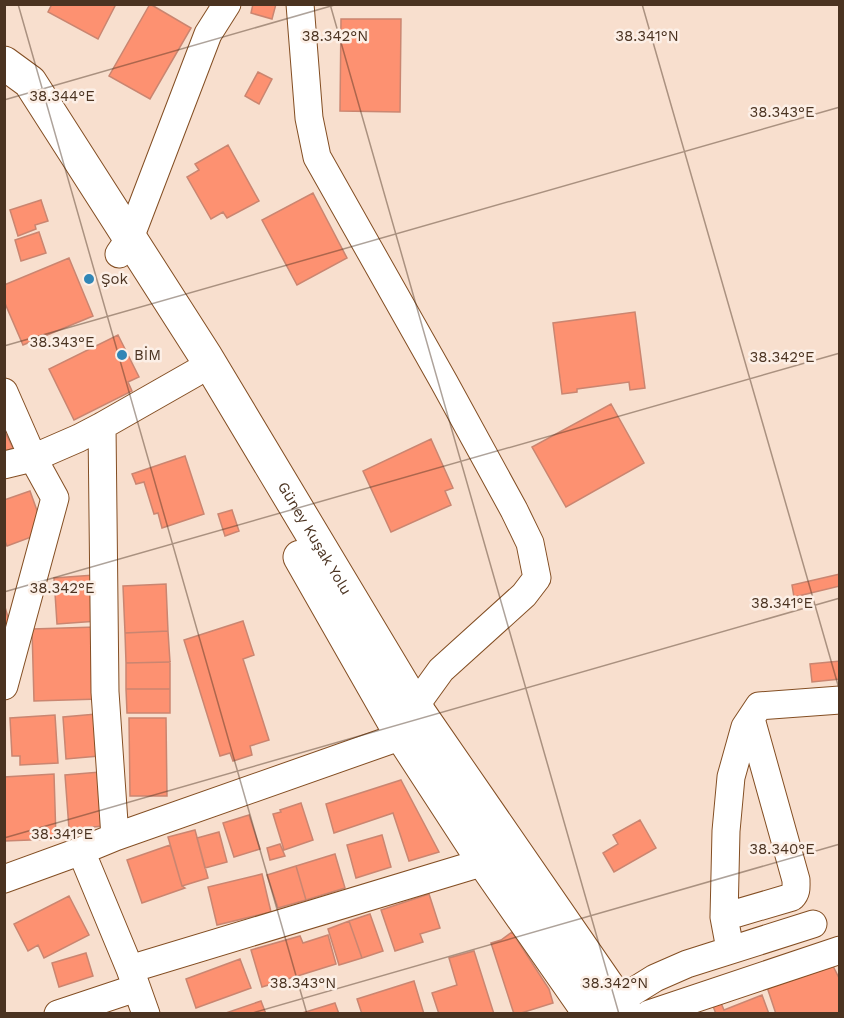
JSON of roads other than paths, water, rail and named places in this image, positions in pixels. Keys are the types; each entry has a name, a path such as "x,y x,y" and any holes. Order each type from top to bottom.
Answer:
{"main road":[{"name":"Güney Kuşak Yolu","path":"4,63 30,82 402,736 484,862 612,1009"},
{"name":"Güney Kuşak Yolu","path":"4,87 19,98 206,357 415,706 612,1009"}],"street":[{"path":"124,246 208,34 227,4"},
{"path":"4,879 115,837 402,736 415,706 441,670 524,595 537,578 530,543 514,510 317,157 309,118 300,4"},
{"path":"4,465 33,458 102,426 195,373"},
{"path":"4,392 33,458 55,498 4,686"},
{"path":"102,426 105,692 115,837"},
{"path":"730,949 724,917 726,831 731,777 745,727 759,706 840,700"},
{"path":"724,917 792,897 796,888 796,880 751,719"},
{"path":"81,851 146,1014"},
{"path":"58,1014 133,978 484,862"},
{"path":"612,1009 655,978 687,964 813,924"},
{"path":"648,1014 840,950"}],"place":[{"name":"Şok","path":"89,279"},
{"name":"BİM","path":"122,355"}]}
